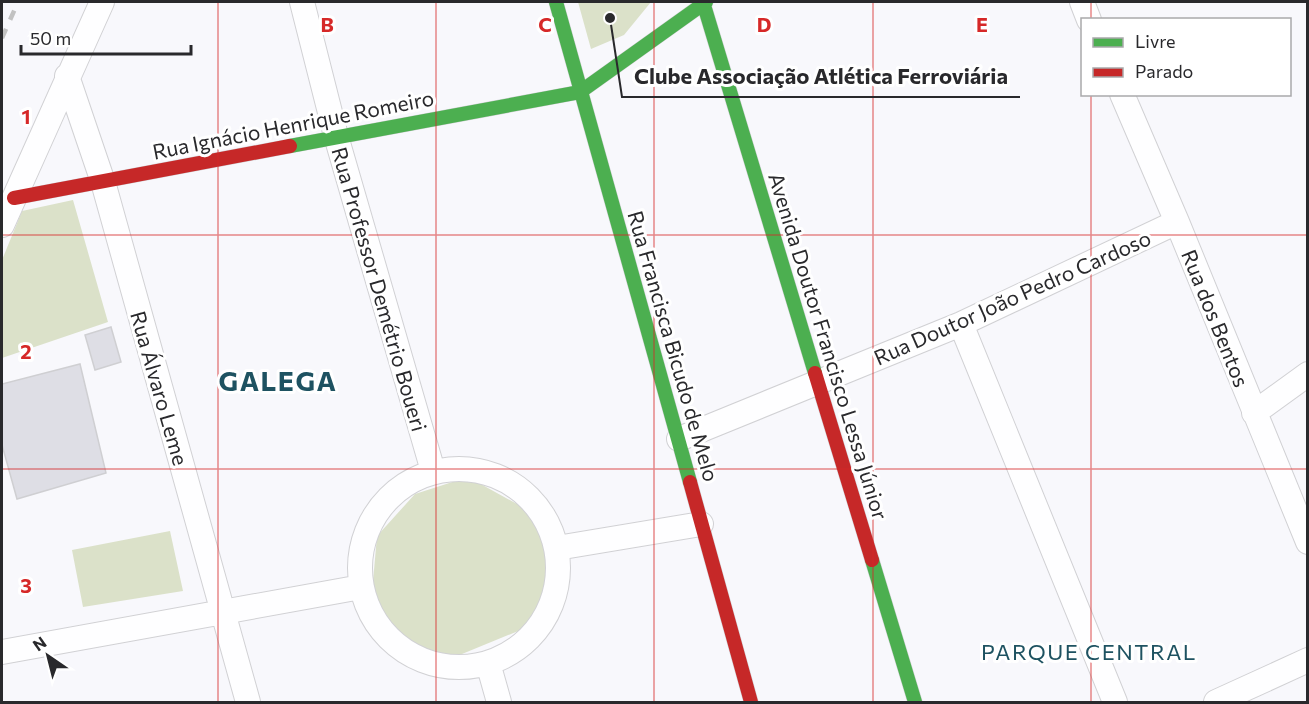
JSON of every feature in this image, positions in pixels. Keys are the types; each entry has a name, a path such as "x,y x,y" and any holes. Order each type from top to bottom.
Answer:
{"street":[{"path":"2,225 102,2"},
{"name":"Rua Professor Demétrio Boueri","path":"302,2 336,136 433,471"},
{"name":"Rua Francisca Bicudo de Melo","path":"556,2 751,702"},
{"path":"580,92 704,2"},
{"name":"Avenida Doutor Francisco Lessa Júnior","path":"704,2 915,702"},
{"path":"1082,2 1088,18"},
{"name":"Rua Álvaro Leme","path":"67,76 103,182 248,702"},
{"name":"Rua Ignácio Henrique Romeiro","path":"14,198 580,92"},
{"name":"Rua dos Bentos","path":"1123,96 1308,542"},
{"name":"Rua Doutor João Pedro Cardoso","path":"679,439 961,324 1177,222"},
{"path":"961,324 1115,702"},
{"path":"1254,413 1308,374"},
{"path":"474,469 512,483 542,511 557,548 558,584 545,619 520,646 488,663 446,667 407,653 377,625 361,586 361,550 374,515 400,488 433,471 474,469"},
{"path":"557,548 701,524"},
{"path":"2,652 361,586"},
{"path":"1215,702 1308,660"},
{"path":"488,663 499,702"}],"green space":[{"path":"578,2 651,2 624,35 591,49"},
{"path":"73,200 108,322 2,358 2,260 22,211"},
{"path":"468,477 537,515 551,576 528,627 445,661 395,632 372,593 377,536 415,494"},
{"path":"170,531 183,591 83,607 72,550"}],"building":[{"path":"111,327 121,362 95,370 85,335"},
{"path":"80,364 106,473 17,499 2,445 2,384"}],"railway":[{"path":"2,38 18,2"}],"traffic: fast":[{"path":"556,2 690,482"},
{"path":"703,2 815,373"},
{"path":"290,146 580,92 706,2"},
{"path":"872,560 915,702"}],"traffic: jam":[{"path":"14,198 290,146"},
{"path":"815,373 872,560"},
{"path":"690,482 751,702"}],"place":[{"name":"Clube Associação Atlética Ferroviária","path":"610,18"}],"district":[{"name":"GALEGA","path":"278,380"},
{"name":"PARQUE CENTRAL","path":"1089,651"}]}
